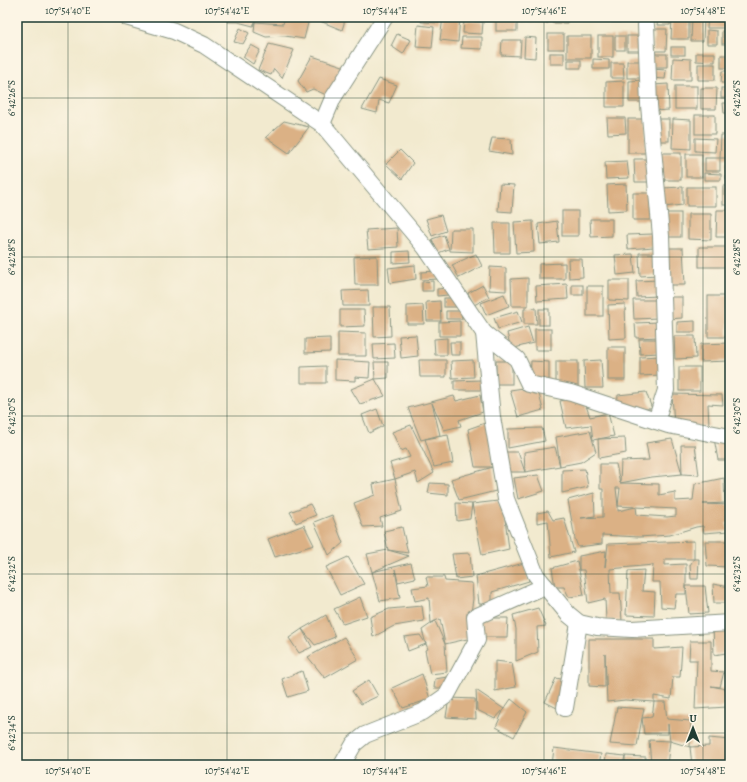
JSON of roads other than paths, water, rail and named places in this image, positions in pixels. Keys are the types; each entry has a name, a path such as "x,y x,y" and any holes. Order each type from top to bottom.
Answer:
{"street":[{"path":"126,17 174,31 204,45 322,124 425,247 484,333 517,359 529,384 571,393 668,425 730,436"},
{"path":"322,124 333,98 384,17"},
{"path":"646,26 649,106 661,236 666,390 656,421"},
{"path":"484,333 492,417 506,499 536,575 568,614 579,623 597,627 632,629 730,623"},
{"path":"342,765 354,744 365,735 423,712 447,695 477,640 475,617 545,586"},
{"path":"565,708 579,623"}]}
